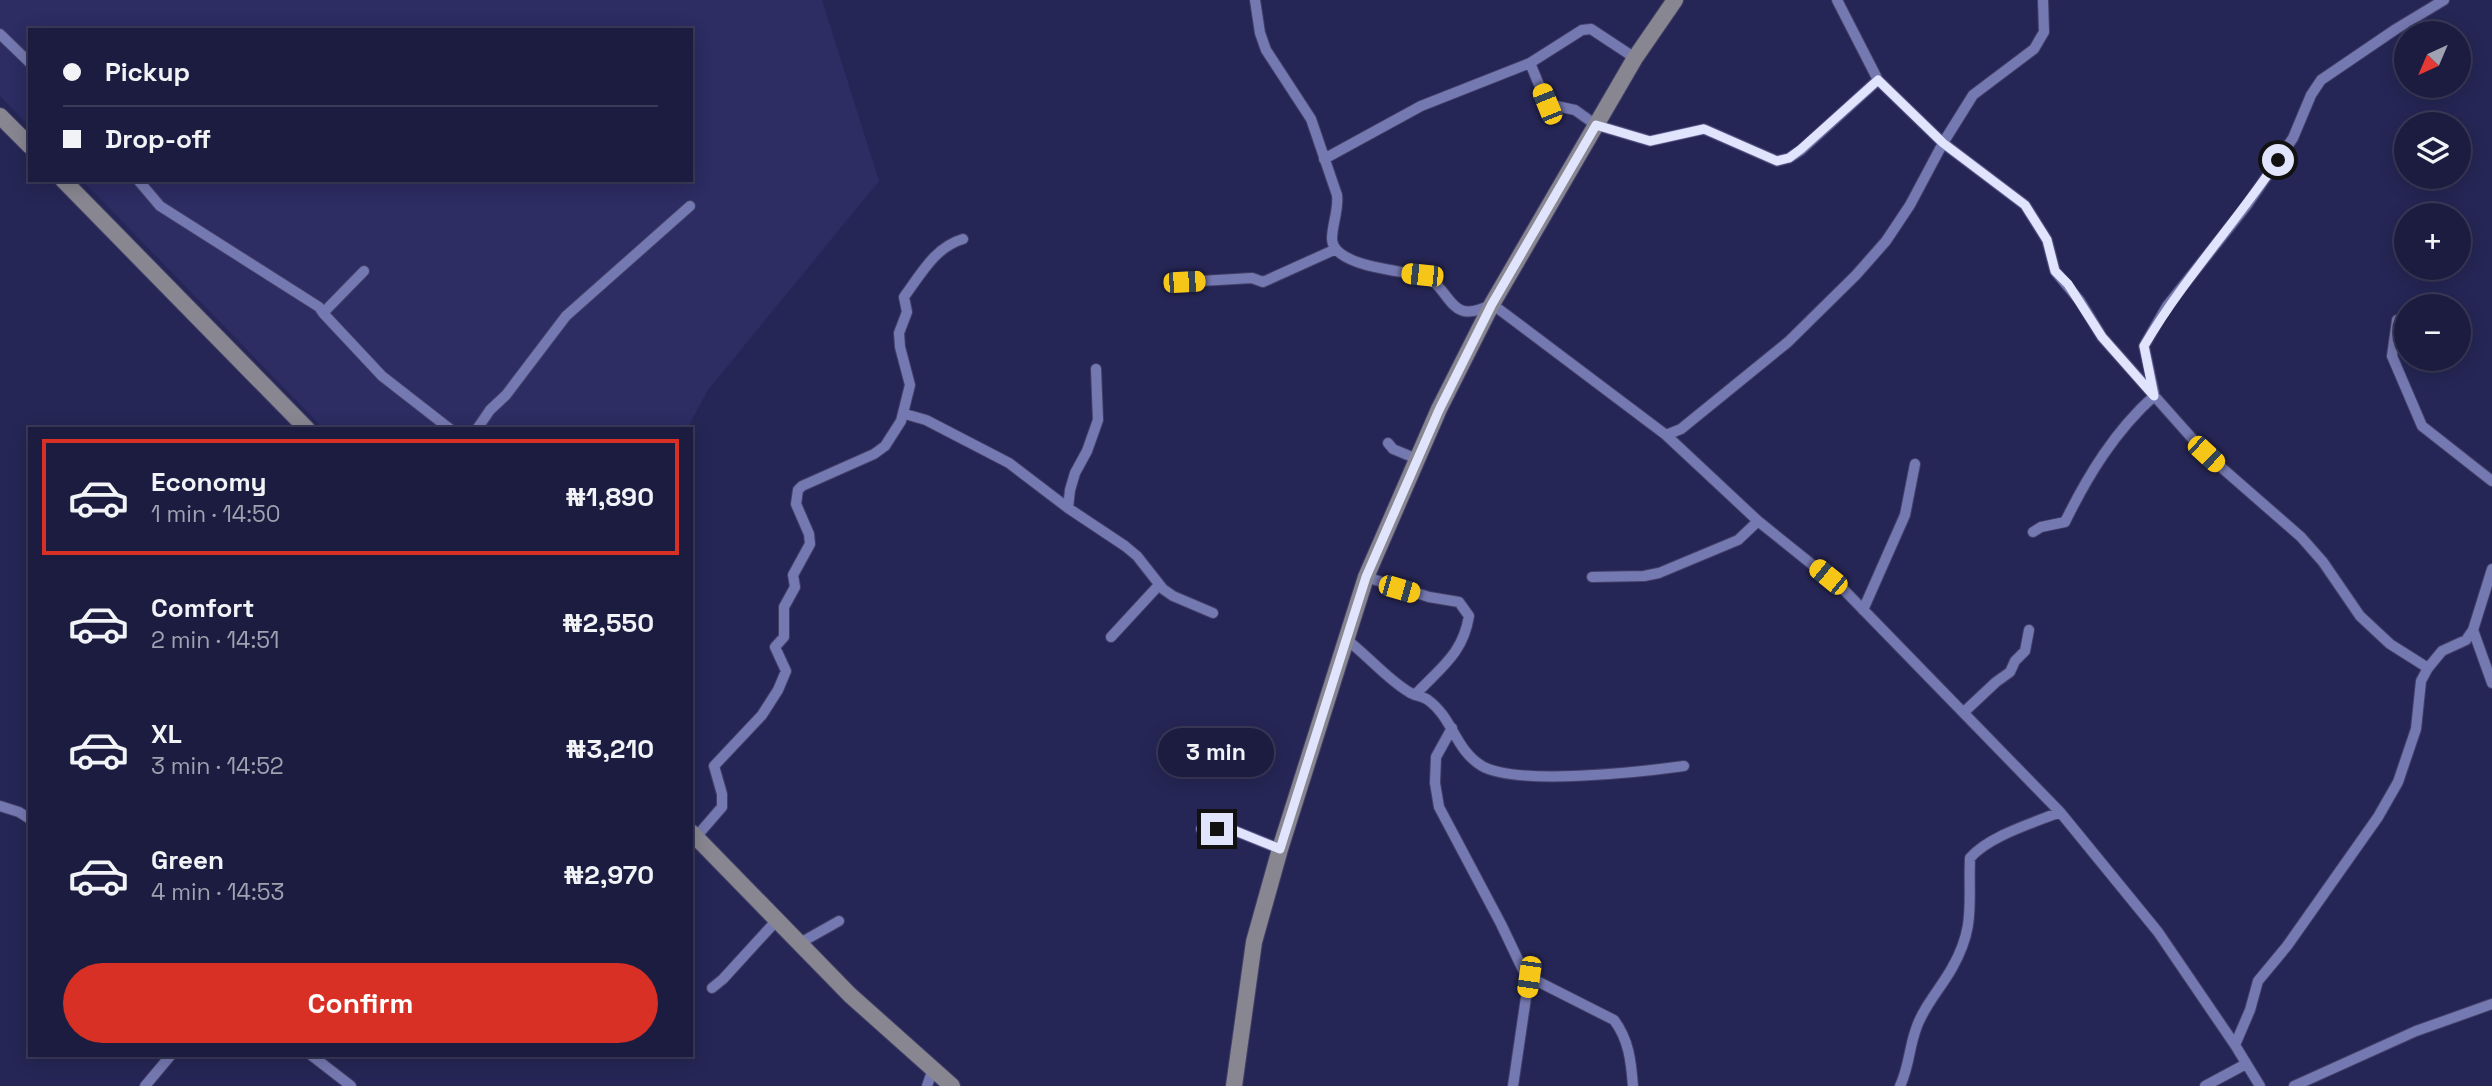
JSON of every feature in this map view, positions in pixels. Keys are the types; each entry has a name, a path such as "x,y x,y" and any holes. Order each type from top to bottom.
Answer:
{"street":[{"path":"1255,0 1260,33 1266,50 1311,119 1338,201 1332,241 1336,249 1352,260 1393,272 1429,278 1448,300 1463,312 1472,313 1492,304"},
{"path":"1234,1086 1254,942 1280,849 1366,577 1439,410 1492,304 1635,58 1675,0"},
{"path":"1837,0 1878,80 1943,143 2025,205 2047,240 2055,271 2074,292 2102,337 2154,396 2206,454 2301,537 2323,562 2360,616 2390,644 2428,668"},
{"path":"1666,435 1681,429 1788,342 1856,275 1892,232 1910,205 1943,143 1973,95 2034,49 2044,32 2043,0"},
{"path":"2154,396 2144,346 2167,306 2247,205 2293,138 2311,95 2321,80 2444,0"},
{"path":"1324,159 1421,106 1530,63 1582,30 1591,29 1603,35 1635,58"},
{"path":"0,34 28,62"},
{"path":"1530,63 1547,104 1575,110 1596,125 1650,141 1704,129 1777,161 1789,158 1801,149 1878,80"},
{"path":"0,116 28,144"},
{"path":"65,182 305,427"},
{"path":"140,182 160,206 319,307 382,376 447,427"},
{"path":"478,427 566,316 690,206"},
{"path":"951,1086 850,995 694,835 722,807 722,794 714,766 762,715 786,671 775,648 784,637 784,607 794,591 793,575 810,544 809,534 796,503 798,490 874,454 885,446 905,414 910,385 899,333 907,312 904,297 939,251 949,243 963,239"},
{"path":"1184,282 1252,278 1263,282 1336,249"},
{"path":"323,313 364,271"},
{"path":"1492,304 1666,435 1758,521 1845,591 1964,712 2060,811 2158,932 2260,1086"},
{"path":"2394,342 2394,361"},
{"path":"1068,508 1075,473 1087,451 1098,420 1096,369"},
{"path":"2398,371 2422,426 2492,481"},
{"path":"2033,532 2041,527 2065,522 2089,474 2130,417 2154,396"},
{"path":"905,414 926,420 1009,463 1137,556 1158,585 1172,596 1213,613"},
{"path":"1388,443 1393,449 1418,459"},
{"path":"1863,610 1905,515 1915,464"},
{"path":"1592,577 1644,576 1659,573 1738,540 1758,521"},
{"path":"2235,1045 2250,1010 2258,981 2287,946 2378,817 2398,782 2416,729 2421,681 2442,650 2466,640 2473,630 2492,569"},
{"path":"1366,577 1429,597 1459,602 1469,616 1467,632 1460,649 1415,695"},
{"path":"1111,636 1158,585"},
{"path":"1964,712 2010,672 2015,661 2025,651 2029,630"},
{"path":"2473,630 2492,683"},
{"path":"1347,640 1407,691 1428,700 1452,728 1458,743 1470,758 1495,772 1537,776 1638,773 1684,766"},
{"path":"1452,728 1436,757 1435,783 1439,807 1502,924 1522,968 1529,977 1614,1020 1630,1052 1633,1086"},
{"path":"0,806 28,818"},
{"path":"1900,1086 1907,1072 1916,1027 1954,966 1967,934 1971,910 1970,858 1977,850 1991,842 2060,811"},
{"path":"1201,829 1233,830 1280,849"},
{"path":"712,988 777,920"},
{"path":"800,943 839,921"},
{"path":"1513,1086 1529,977"},
{"path":"2294,1086 2416,1031 2492,1004"},
{"path":"145,1086 169,1057"},
{"path":"315,1057 351,1086"},
{"path":"2205,1086 2246,1064"},
{"path":"927,1086 933,1069"}],"shaded area":[{"path":"0,0 822,0 879,181 708,390 688,427 322,427 84,182 693,182 693,28 28,28 28,125 0,96"}],"route":[{"path":"1217,829 1233,830 1280,849 1366,577 1439,410 1492,304 1596,125 1650,141 1704,129 1777,161 1789,158 1801,149 1878,80 1943,143 2025,205 2047,240 2055,271 2060,279 2068,284 2102,337 2154,396 2144,346 2167,306 2247,205 2278,160"}]}
